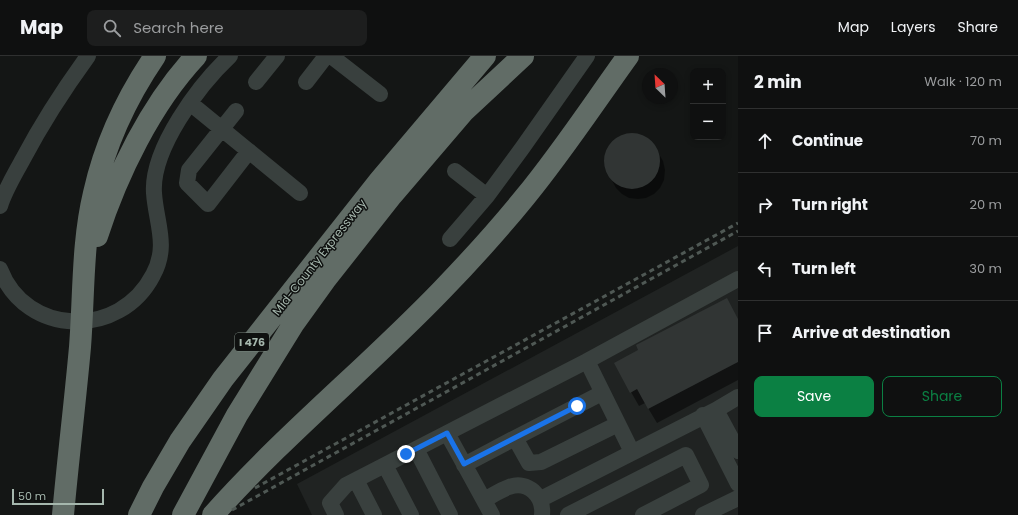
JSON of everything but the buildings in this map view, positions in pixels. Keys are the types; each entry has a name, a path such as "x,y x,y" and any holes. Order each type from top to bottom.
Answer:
{"highway":[{"path":"63,515 80,347 84,265 89,219 94,194 105,153 118,123 139,81 155,56"},
{"path":"83,295 92,252 104,214 129,158 158,104 196,56"},
{"name":"I 476","path":"386,187 486,56"},
{"name":"I 476","path":"386,187 523,56"},
{"path":"213,515 259,466 397,336 483,246 525,197 628,56"},
{"name":"Mid-County Expressway","path":"138,515 180,441 219,385 386,187"},
{"name":"Mid-County Expressway","path":"183,515 237,415 294,323 325,280 386,187"}],"lane":[{"path":"0,206 34,138 88,56"},
{"path":"0,269 16,296 41,314 52,318 70,321 94,320 108,317 129,305 145,288 155,272 161,251 161,233 154,193 156,168 169,136 190,103 207,81 230,56"},
{"path":"256,82 277,56"},
{"path":"306,82 326,56"},
{"path":"331,56 380,94"},
{"path":"450,240 487,196 587,56"},
{"path":"190,103 300,193"},
{"path":"236,111 189,170 187,183 208,204 249,151"},
{"path":"455,171 487,196"},
{"path":"336,515 330,504 346,485 587,361 738,279"},
{"path":"0,291 16,296"},
{"path":"587,361 632,452"},
{"path":"464,464 602,393"},
{"path":"484,500 510,487 518,485 531,489 541,507 632,452 710,413 738,397"},
{"path":"710,413 738,451"},
{"path":"710,413 738,484"},
{"path":"516,438 529,463 541,462 618,424"},
{"path":"447,433 492,515"},
{"path":"416,449 450,515"},
{"path":"568,515 686,455 701,485 643,515"},
{"path":"385,465 411,515"},
{"path":"356,480 374,515"},
{"path":"703,515 738,498"}],"shaded area":[{"path":"738,246 738,515 312,515 297,484"}],"railway":[{"path":"255,488 738,223"},
{"path":"232,510 738,231"}],"route":[{"path":"406,454 447,433 464,464 577,406"}]}
